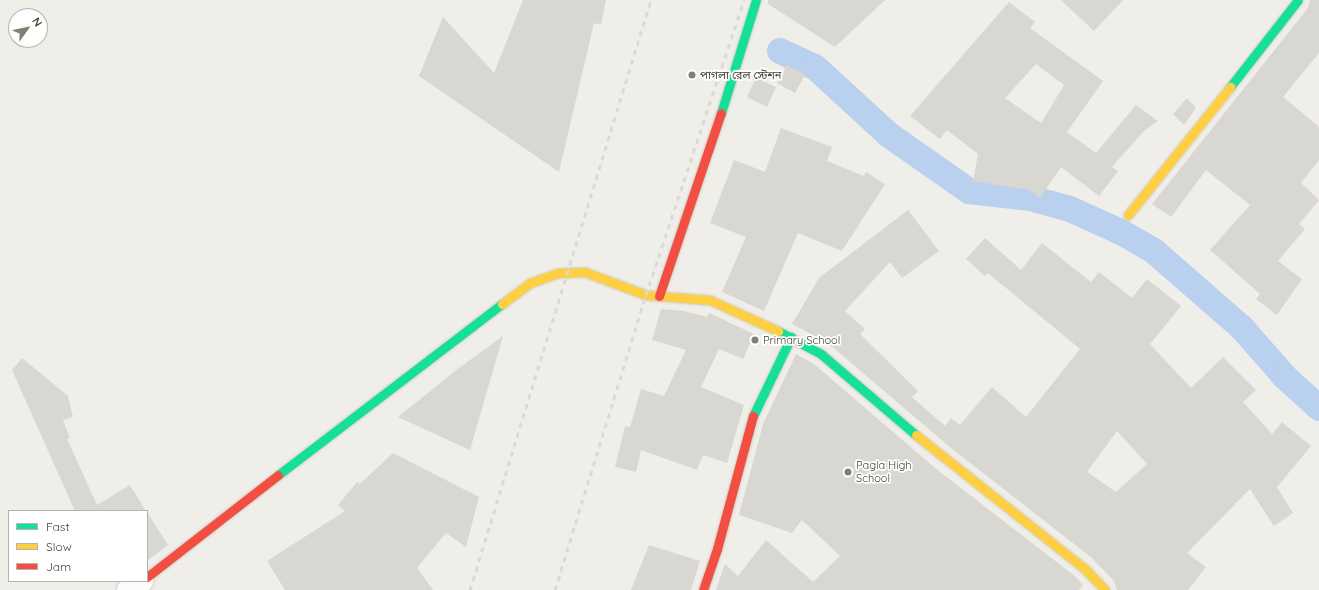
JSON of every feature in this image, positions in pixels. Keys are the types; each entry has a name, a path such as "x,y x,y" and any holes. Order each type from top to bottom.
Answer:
{"street":[{"path":"659,296 735,73 756,0"},
{"path":"1128,215 1298,0"},
{"path":"148,577 382,394 530,283 558,273 585,272 646,295 710,300 792,336 821,354 943,458 1084,568 1105,590"},
{"path":"702,590 717,549 751,420 792,336"},
{"path":"128,590 140,582"}],"building":[{"path":"523,0 606,0 601,25 594,23 559,172 419,76 443,17 494,73"},
{"path":"768,0 885,0 835,47 768,4"},
{"path":"1061,0 1123,0 1094,31"},
{"path":"1310,0 1319,0 1319,53 1283,97 1319,127 1319,160 1301,183 1319,200 1299,224 1305,229 1278,261 1302,279 1277,315 1256,299 1260,294 1210,250 1250,205 1206,170 1171,217 1152,204 1308,8"},
{"path":"1009,2 1035,22 1030,28 1103,81 1067,132 1096,153 1136,105 1158,121 1144,131 1112,167 1118,171 1099,196 1061,167 1040,198 1029,190 973,181 978,154 947,130 940,139 910,116","holes":["1036,64 1064,85 1041,123 1005,98"]},
{"path":"787,65 805,75 795,93 777,83"},
{"path":"756,78 776,87 767,107 747,97"},
{"path":"1187,98 1196,108 1184,125 1173,114"},
{"path":"781,128 832,147 827,161 864,176 866,172 885,184 842,251 798,233 764,311 722,292 746,237 710,223 734,160 765,172"},
{"path":"908,210 939,251 902,278 890,262 845,311 865,329 860,334 918,391 912,397 945,426 951,418 960,425 992,387 1026,417 1080,349 988,273 985,276 966,259 985,238 1021,270 1042,243 1091,282 1099,272 1132,298 1147,279 1181,306 1150,344 1191,388 1223,357 1256,390 1243,402 1272,434 1282,422 1311,446 1277,487 1293,513 1274,526 1250,489 1187,553 1206,567 1188,590 1117,590 1114,581 1092,558 951,448 829,344 792,324 819,278","holes":["1117,431 1147,464 1116,492 1087,472"]},
{"path":"661,309 684,311 707,317 709,313 754,334 743,359 719,349 701,387 744,405 727,463 703,455 697,470 641,450 636,472 615,467 625,426 630,427 641,389 664,396 686,350 652,340"},
{"path":"503,336 470,450 398,417 459,368"},
{"name":"Pagla High School","path":"796,354 814,364 935,468 1076,577 1083,585 1079,590 716,590 725,564 738,576 766,540 813,582 840,556 802,520 792,533 739,515 763,424"},
{"path":"22,358 68,396 73,417 63,420 70,438 67,439 97,505 130,485 145,510 75,510 12,370"},
{"path":"393,453 479,497 466,547 446,533 417,568 433,590 285,590 267,561 345,511 338,505 357,482 360,484"},
{"path":"148,514 168,545 148,560"},
{"path":"649,545 700,561 691,590 631,590"}],"waterway":[{"path":"780,51 815,67 889,135 969,191 1030,198 1070,209 1121,232 1155,252 1242,328 1285,377 1319,408"}],"railway":[{"path":"470,590 651,0"},
{"path":"555,590 646,295 744,0"}],"traffic: fast":[{"path":"721,113 756,0"},
{"path":"1230,87 1298,0"},
{"path":"278,475 502,304"},
{"path":"778,331 821,354 916,435"},
{"path":"753,416 791,337"}],"traffic: slow":[{"path":"1128,215 1230,87"},
{"path":"502,304 530,283 558,273 585,272 646,295 710,300 778,331"},
{"path":"916,435 1084,568 1105,590"}],"traffic: jam":[{"path":"659,296 721,113"},
{"path":"703,590 717,549 753,416"},
{"path":"148,576 278,475"}],"place":[{"name":"পাগলা রেল স্টেশন","path":"692,75"},
{"name":"Primary School","path":"755,340"},
{"name":"Pagla High School","path":"848,472"}]}
